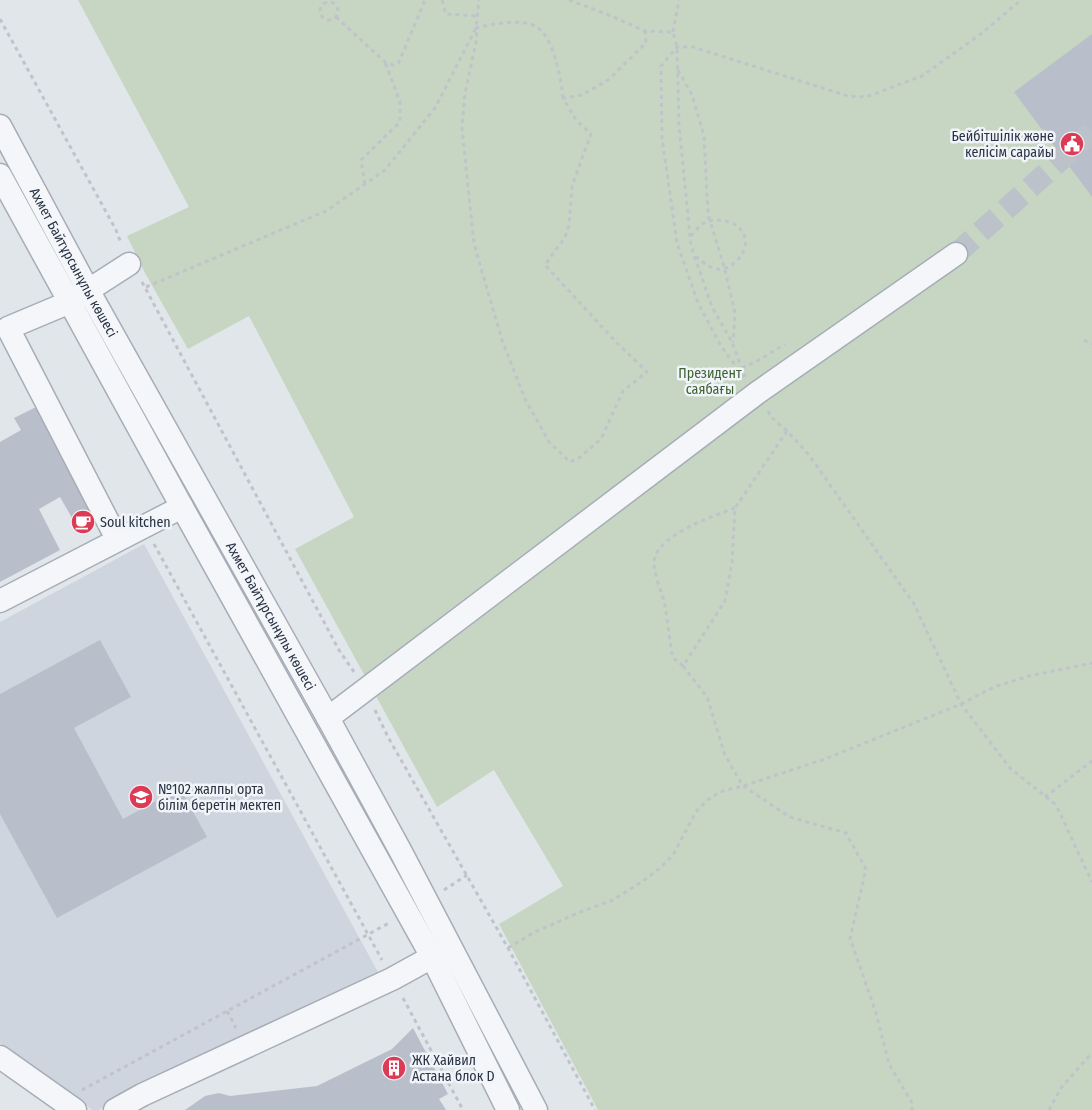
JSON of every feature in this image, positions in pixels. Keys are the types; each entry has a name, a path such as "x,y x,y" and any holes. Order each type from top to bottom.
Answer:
{"street":[{"name":"Ахмет Байтұрсынұлы көшесі","path":"0,126 79,296 182,507 432,957 508,1110"},
{"name":"Ахмет Байтұрсынұлы көшесі","path":"0,175 79,296 328,718 406,860 536,1110"},
{"path":"328,718 757,393 956,254"},
{"path":"117,540 8,328 79,296 129,264"},
{"path":"0,601 182,507"},
{"path":"115,1110 146,1103 432,957"},
{"path":"0,1057 68,1105"}],"path":[{"path":"336,17 385,62 393,66 399,62 425,0"},
{"path":"442,0 446,14 477,16"},
{"path":"476,28 504,22 535,25 552,47 560,76 563,98 576,120 591,134 572,186 569,225 565,237 545,265 615,341 647,372 623,391 601,439 578,458 570,462 549,442 525,400 502,340 474,244 462,128 465,93 477,38 476,28 479,0"},
{"path":"569,0 645,31 673,32"},
{"path":"679,0 673,32 677,47 679,126 690,237 712,307 732,345 747,381 721,346 698,303 677,243 662,138 661,66 677,47 693,47 848,96 866,96 922,76 982,33 1021,0"},
{"path":"327,2 333,3 338,11 336,17 331,20 325,20 319,13 320,7 327,2"},
{"path":"0,19 116,230 129,264 146,287 339,650 365,689 388,737 508,948 595,1110"},
{"path":"146,287 326,210 366,185 385,170 435,108 476,28"},
{"path":"563,98 582,95 608,80 646,43 645,31"},
{"path":"366,185 361,160 400,122 400,102 385,62"},
{"path":"678,69 692,95 704,136 708,214 735,313 732,345"},
{"path":"690,237 704,223 723,220 729,222 743,233 745,240 745,250 732,265 719,269 708,265 695,256"},
{"path":"1084,340 1092,344"},
{"path":"757,393 772,417 809,455 914,604 961,704 1010,768 1056,805 1092,882"},
{"path":"683,666 725,601 732,562 735,508 787,431"},
{"path":"735,508 705,518 664,541 654,558 656,576 664,602 673,658 683,666 707,698 725,755 743,786 790,817 846,833 866,869 850,938 876,1013 889,1064 912,1102 912,1110"},
{"path":"144,526 369,934 463,1110"},
{"path":"508,948 533,933 627,893 660,868 673,854 689,823 706,801 720,792 825,759 961,704 994,687 1029,676 1092,663"},
{"path":"1045,797 1092,761"},
{"path":"68,1105 407,912"},
{"path":"1049,1110 1061,1088 1092,1053"}],"shaded area":[{"name":"№102 жалпы орта білім беретін мектеп","path":"144,544 378,972 98,1110 92,1110 0,1043 0,622"}],"green space":[{"name":"Президент саябағы","path":"78,0 1092,0 1092,1110 598,1110 499,924 563,886 494,770 437,807 295,549 354,517 249,316 188,349 145,273 127,236 189,207"}],"building":[{"name":"Бейбітшілік және келісім сарайы","path":"1092,34 1092,197 1014,92"},
{"path":"36,407 91,508 72,518 60,497 39,509 60,550 0,582 0,442 21,430 14,418"},
{"path":"100,640 131,697 74,728 123,819 180,788 207,837 57,918 0,814 0,694"},
{"name":"ЖК Хайвил Астана блок D","path":"413,1028 448,1094 439,1099 446,1110 185,1110 205,1096 219,1093 230,1096 317,1086 392,1049"}],"tunnel":[{"path":"956,254 1092,132"}],"place":[{"name":"Бейбітшілік және келісім сарайы","path":"1072,144"},
{"name":"Soul kitchen","path":"83,522"},
{"name":"№102 жалпы орта білім беретін мектеп","path":"141,797"},
{"name":"ЖК Хайвил Астана блок D","path":"394,1068"}]}
